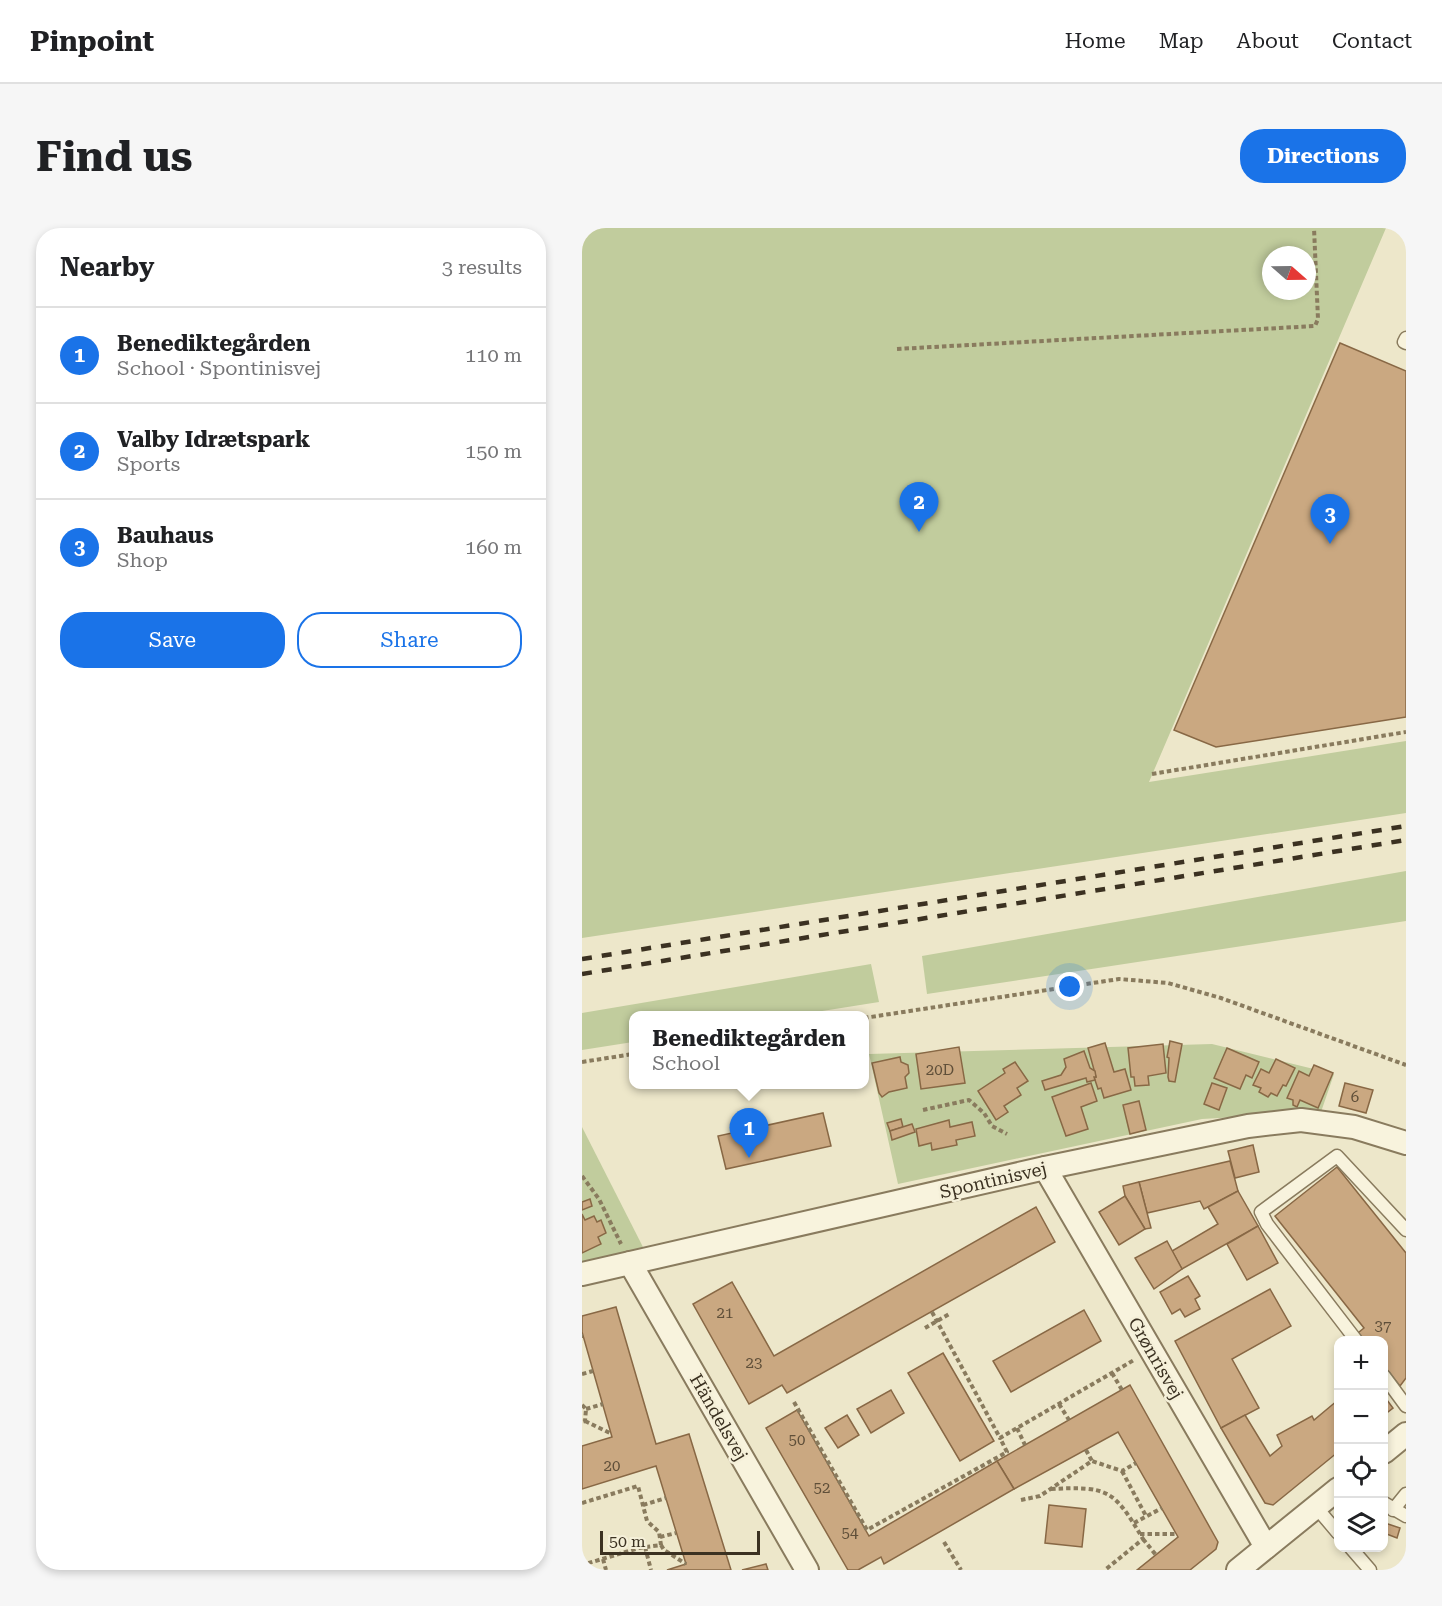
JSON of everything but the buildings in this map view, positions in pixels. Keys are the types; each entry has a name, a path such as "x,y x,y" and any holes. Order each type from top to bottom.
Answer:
{"street":[{"name":"Spontinisvej","path":"582,1274 1045,1168 1248,1126 1301,1120 1354,1127 1406,1143"},
{"name":"Grønrisvej","path":"1045,1168 1266,1547"},
{"name":"Händelsvej","path":"630,1263 807,1570"},
{"path":"1388,1448 1406,1434"},
{"path":"1238,1570 1334,1492"}],"lane":[{"path":"1352,1336 1267,1224 1261,1212 1337,1156 1406,1230"},
{"path":"1388,1383 1406,1406"},
{"path":"1406,1494 1388,1507 1406,1516"},
{"path":"1316,1507 1334,1528"},
{"path":"1354,1552 1370,1570"}],"path":[{"path":"897,349 1312,327 1318,319 1314,228"},
{"path":"1152,774 1406,732"},
{"path":"869,1017 1119,979 1168,983 1221,998 1406,1065"},
{"path":"582,1062 629,1055"},
{"path":"922,1110 969,1100 984,1113 992,1125 1007,1134"},
{"path":"582,1176 598,1199 630,1263"},
{"path":"794,1402 867,1530 1006,1452 932,1312"},
{"path":"925,1328 951,1313"},
{"path":"1000,1438 1129,1364"},
{"path":"582,1374 593,1371"},
{"path":"1112,1373 1122,1390"},
{"path":"586,1409 603,1404"},
{"path":"1059,1404 1069,1420"},
{"path":"582,1405 586,1409"},
{"path":"586,1409 583,1421 612,1434"},
{"path":"1017,1428 1025,1445"},
{"path":"1086,1450 1092,1461 1122,1471 1146,1516"},
{"path":"1021,1500 1040,1496 1092,1461"},
{"path":"1122,1471 1136,1463"},
{"path":"582,1503 638,1486 646,1521 659,1532 664,1550 686,1564"},
{"path":"1051,1489 1100,1490 1117,1499 1156,1555"},
{"path":"643,1505 666,1498"},
{"path":"1134,1523 1162,1508"},
{"path":"660,1537 676,1533"},
{"path":"1140,1534 1176,1534"},
{"path":"1105,1570 1143,1539"},
{"path":"944,1542 961,1570"},
{"path":"582,1564 661,1545"},
{"path":"645,1548 651,1570"},
{"path":"603,1559 606,1570"}],"green space":[{"path":"582,228 1386,228 1149,782 1406,741 1406,813 582,938"},
{"path":"1406,871 1406,921 927,994 922,956"},
{"path":"871,964 879,1002 822,1011 629,1011 629,1043 582,1050 582,1013"},
{"path":"1212,1044 1334,1074 1321,1112 1202,1119 898,1184 869,1054"},
{"path":"582,1127 645,1251 582,1264"}],"railway":[{"path":"582,959 1406,826"},
{"path":"582,974 1406,840"}],"place":[{"name":"Valby Idrætspark","path":"919,532"},
{"name":"Bauhaus","path":"1330,544"},
{"name":"Benediktegården","path":"749,1158"}]}
